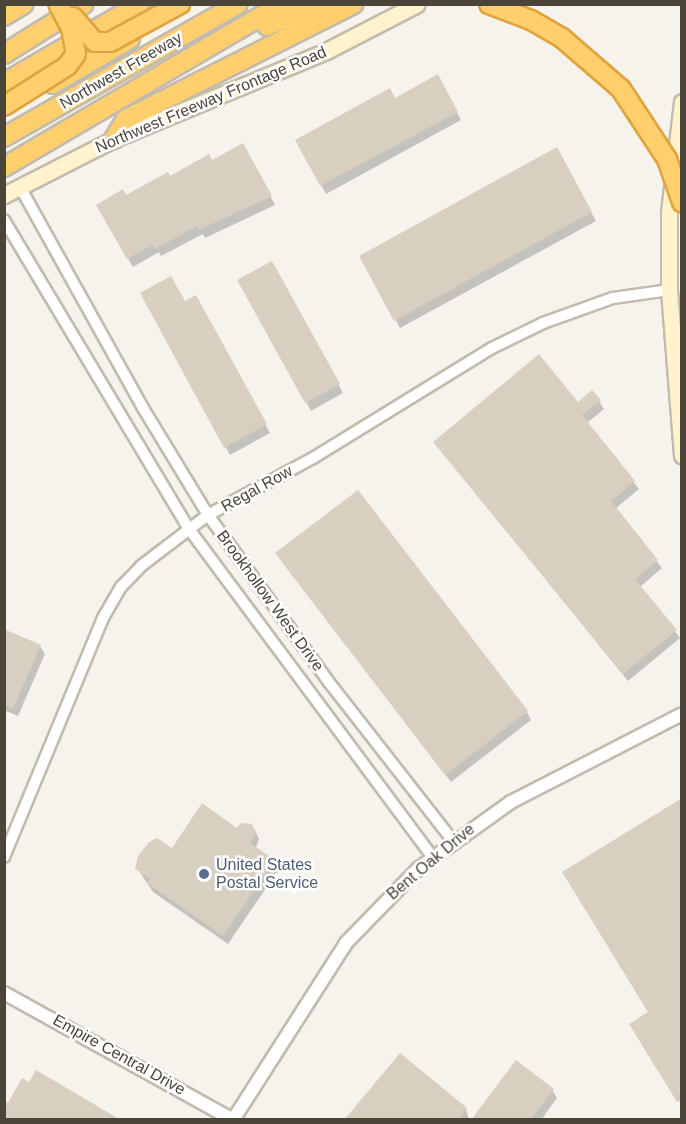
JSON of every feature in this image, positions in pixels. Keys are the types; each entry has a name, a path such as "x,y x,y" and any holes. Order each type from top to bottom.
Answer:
{"highway":[{"path":"4,16 24,4"},
{"path":"4,106 67,66 76,54 71,28 58,4"},
{"path":"67,4 84,33 94,42 110,42 180,4"},
{"path":"4,54 84,4"},
{"path":"4,83 140,4"},
{"path":"4,112 191,4"},
{"name":"Northwest Freeway","path":"4,137 238,4"},
{"path":"178,38 265,4"},
{"path":"4,167 160,78 282,4"},
{"path":"160,78 290,15 320,4"},
{"path":"114,140 126,118 354,4"},
{"path":"489,4 531,20 562,38 621,89 667,159 681,202"}],"main road":[{"name":"Northwest Freeway Frontage Road","path":"4,195 114,140 326,51 417,4"},
{"path":"681,102 669,213 669,290 681,455"}],"street":[{"name":"Brookhollow West Drive","path":"20,187 138,399 208,515 283,621 454,843"},
{"name":"Brookhollow West Drive","path":"4,220 189,530 433,858"},
{"name":"Regal Row","path":"4,856 112,602 141,566 208,515 313,458 448,373 543,323 613,298 669,290"},
{"path":"266,633 283,621"},
{"name":"Bent Oak Drive","path":"233,1119 346,943 389,896 433,858 540,785 681,714"},
{"name":"Empire Central Drive","path":"4,993 233,1119"}],"building":[{"path":"438,74 458,112 320,186 295,140 390,88 395,98"},
{"path":"243,143 272,196 199,230 197,226 155,249 153,245 127,259 96,205 123,189 126,195 168,172 170,176 209,154 212,160"},
{"path":"557,147 592,212 394,321 359,256"},
{"path":"272,261 340,384 305,403 237,280"},
{"path":"171,276 185,301 196,295 267,424 224,448 140,293"},
{"path":"539,354 578,402 592,390 601,400 582,415 635,481 611,501 658,560 635,579 677,630 623,674 433,442"},
{"path":"358,490 528,711 445,775 275,553"},
{"path":"4,629 41,645 13,709 4,705"},
{"path":"682,798 682,1100 677,1102 629,1024 648,1012 562,872"},
{"name":"United States Postal Service","path":"202,803 237,828 241,823 252,824 256,834 250,843 275,860 223,936 147,883 150,879 135,869 138,856 149,842 157,838 172,848"},
{"path":"400,1053 467,1108 458,1120 344,1120"},
{"path":"516,1060 554,1089 530,1120 471,1120"},
{"path":"36,1070 121,1120 4,1120 4,1101 8,1103 22,1078 29,1082"}],"place":[{"name":"United States Postal Service","path":"204,874"}]}
